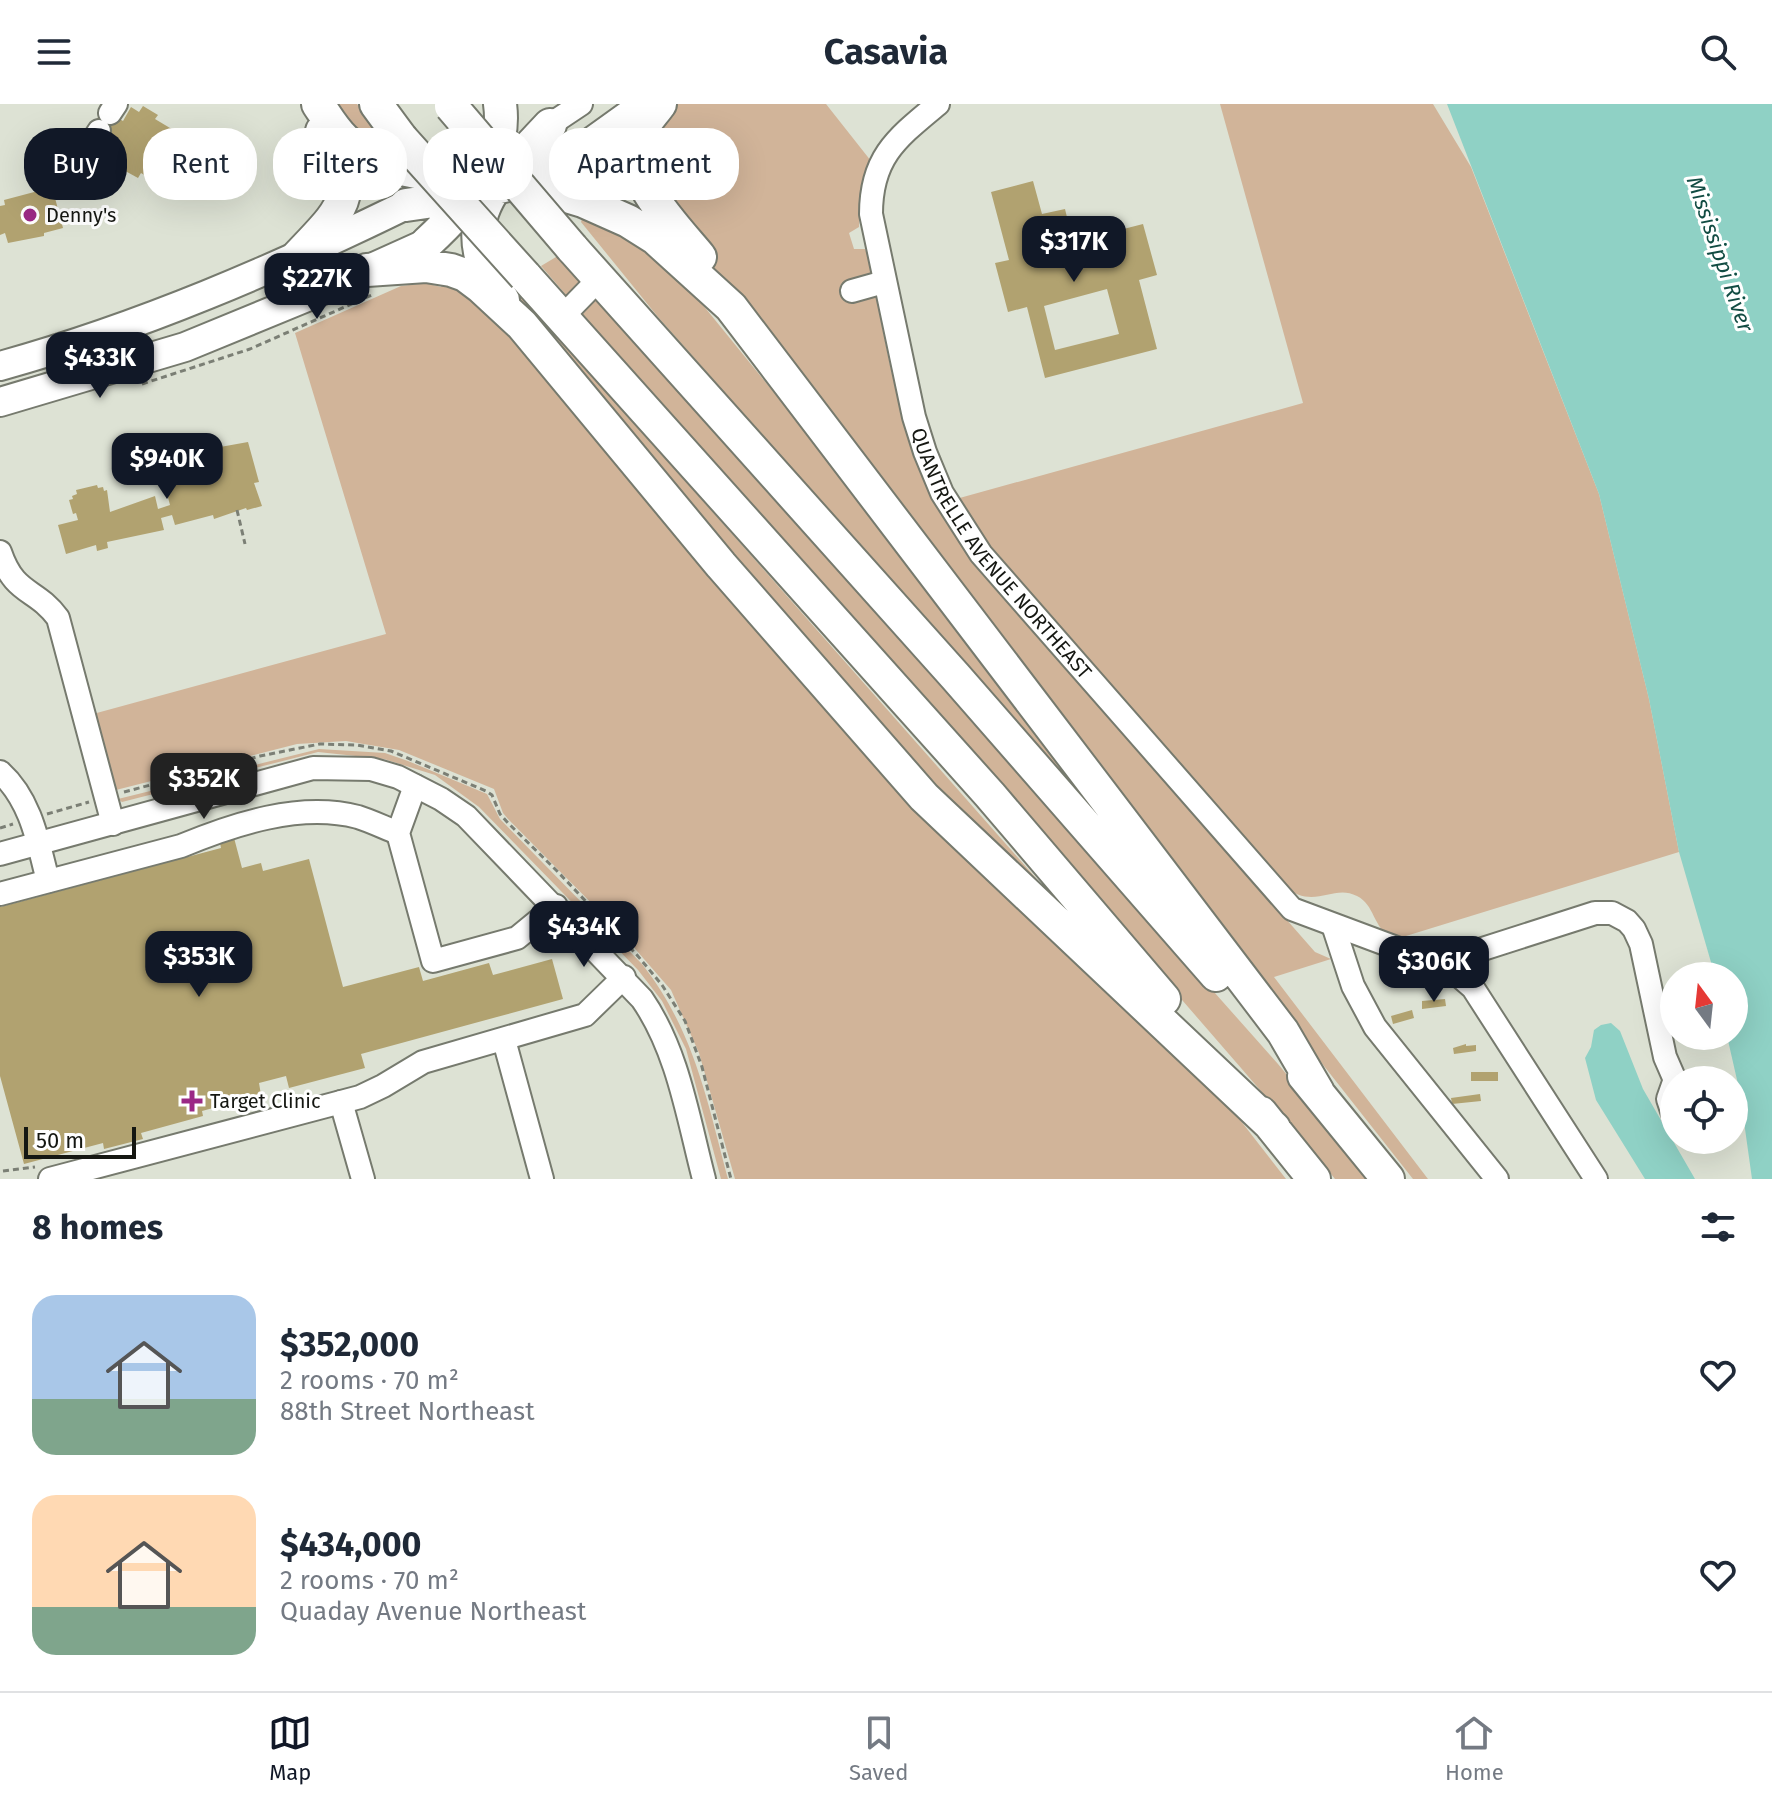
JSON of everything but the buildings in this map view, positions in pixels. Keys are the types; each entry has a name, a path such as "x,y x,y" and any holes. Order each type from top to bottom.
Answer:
{"highway":[{"path":"297,257 343,204 346,185 336,152 306,104"},
{"path":"318,104 344,139 362,154 386,165 423,172"},
{"path":"376,104 401,138 990,795 1314,1179"},
{"path":"500,104 500,128"},
{"path":"660,104 636,141 636,159 641,178 711,272 731,307 1283,1032 1318,1092"},
{"path":"451,105 572,248 955,676 1318,1092 1388,1179"},
{"path":"533,141 550,125"},
{"path":"533,192 583,201 628,221 655,238 731,307"},
{"path":"427,243 472,200"},
{"path":"485,200 479,226 480,247 487,273 522,325 721,565 924,797 1274,1128"},
{"path":"367,270 426,266 451,270 465,275 481,287 522,325"}],"main road":[{"path":"0,366 195,301 297,257 389,200"},
{"path":"0,402 185,347 427,243"}],"street":[{"path":"550,125 581,104"},
{"path":"606,128 639,104"},
{"name":"QUANTRELLE AVENUE NORTHEAST","path":"938,104 896,139 885,153 874,182 871,214 914,417 942,493 961,526 1019,600 1292,909 1439,963 1450,968 1473,988 1596,1179"},
{"path":"562,317 600,278"},
{"path":"852,291 884,282"},
{"path":"0,552 14,582 49,606 58,618 113,824"},
{"path":"0,854 313,768 371,769 398,777 466,816 624,977 659,1023 670,1052 704,1179"},
{"path":"0,772 25,803 48,881"},
{"path":"415,786 398,833 433,961 517,938 556,906"},
{"path":"0,894 181,846 210,834 276,816 318,812 357,817 398,833"},
{"path":"1439,963 1595,913 1612,913 1627,921 1641,944 1669,1066"},
{"path":"1333,925 1353,986 1375,1027 1497,1179"},
{"path":"50,1179 94,1173 341,1102 383,1086 423,1062 585,1015 624,977"},
{"path":"504,1040 542,1179"},
{"path":"341,1102 363,1179"}],"path":[{"path":"237,510 245,544"},
{"path":"113,795 260,756 320,744 357,745 391,751 486,791 492,795 500,814 508,823 637,955 662,985 685,1021 702,1067 731,1179"},
{"path":"41,816 96,800"},
{"path":"0,828 19,823"}],"shaded area":[{"path":"323,104 357,104 376,128 353,128"},
{"path":"675,104 826,104 871,161 861,188 859,227 849,233 854,249 865,249 867,253 904,422 936,501 987,578 1315,952 1331,959 1274,977 1428,1179 1413,1179 1220,934 1046,704 900,500 683,232 668,200 739,200 739,128 659,128"},
{"path":"1220,104 1433,104 1471,167 1599,494 1649,699 1679,852 1393,940 1357,896 1339,893 1313,897 1294,893 1283,885 979,536 956,499 1303,403"},
{"path":"583,216 637,245 685,283 901,549 1109,828 658,317 581,222"},
{"path":"561,254 583,281 567,296 541,266"},
{"path":"499,270 1066,912 987,850 515,308"},
{"path":"444,281 469,294 504,330 801,672 1230,1107 1286,1179 735,1179 699,1053 671,990 623,935 508,819 494,789 399,750 346,741 297,744 112,791 93,714 386,634 295,333 401,286 425,283 441,287"},
{"path":"595,295 1278,1064 1373,1179 1335,1179 1027,821 579,317 580,306"},
{"path":"319,749 385,753 487,794 500,819 642,964 660,989 687,1040 697,1067 728,1179 721,1179 686,1049 662,1001 638,970 479,807 435,775 384,759 318,752 122,802 118,799"}],"water":[{"name":"Mississippi River","path":"1447,104 1772,104 1772,1179 1752,1179 1748,1150 1748,1066 1734,1066 1730,1050 1748,1050 1748,962 1711,962 1679,852 1649,699 1599,494"},
{"path":"1611,1023 1620,1031 1643,1089 1660,1118 1660,1154 1681,1154 1695,1179 1645,1179 1596,1100 1585,1058 1594,1030"}],"place":[{"name":"Denny's","path":"30,215"},
{"name":"Target Clinic","path":"192,1101"}]}
